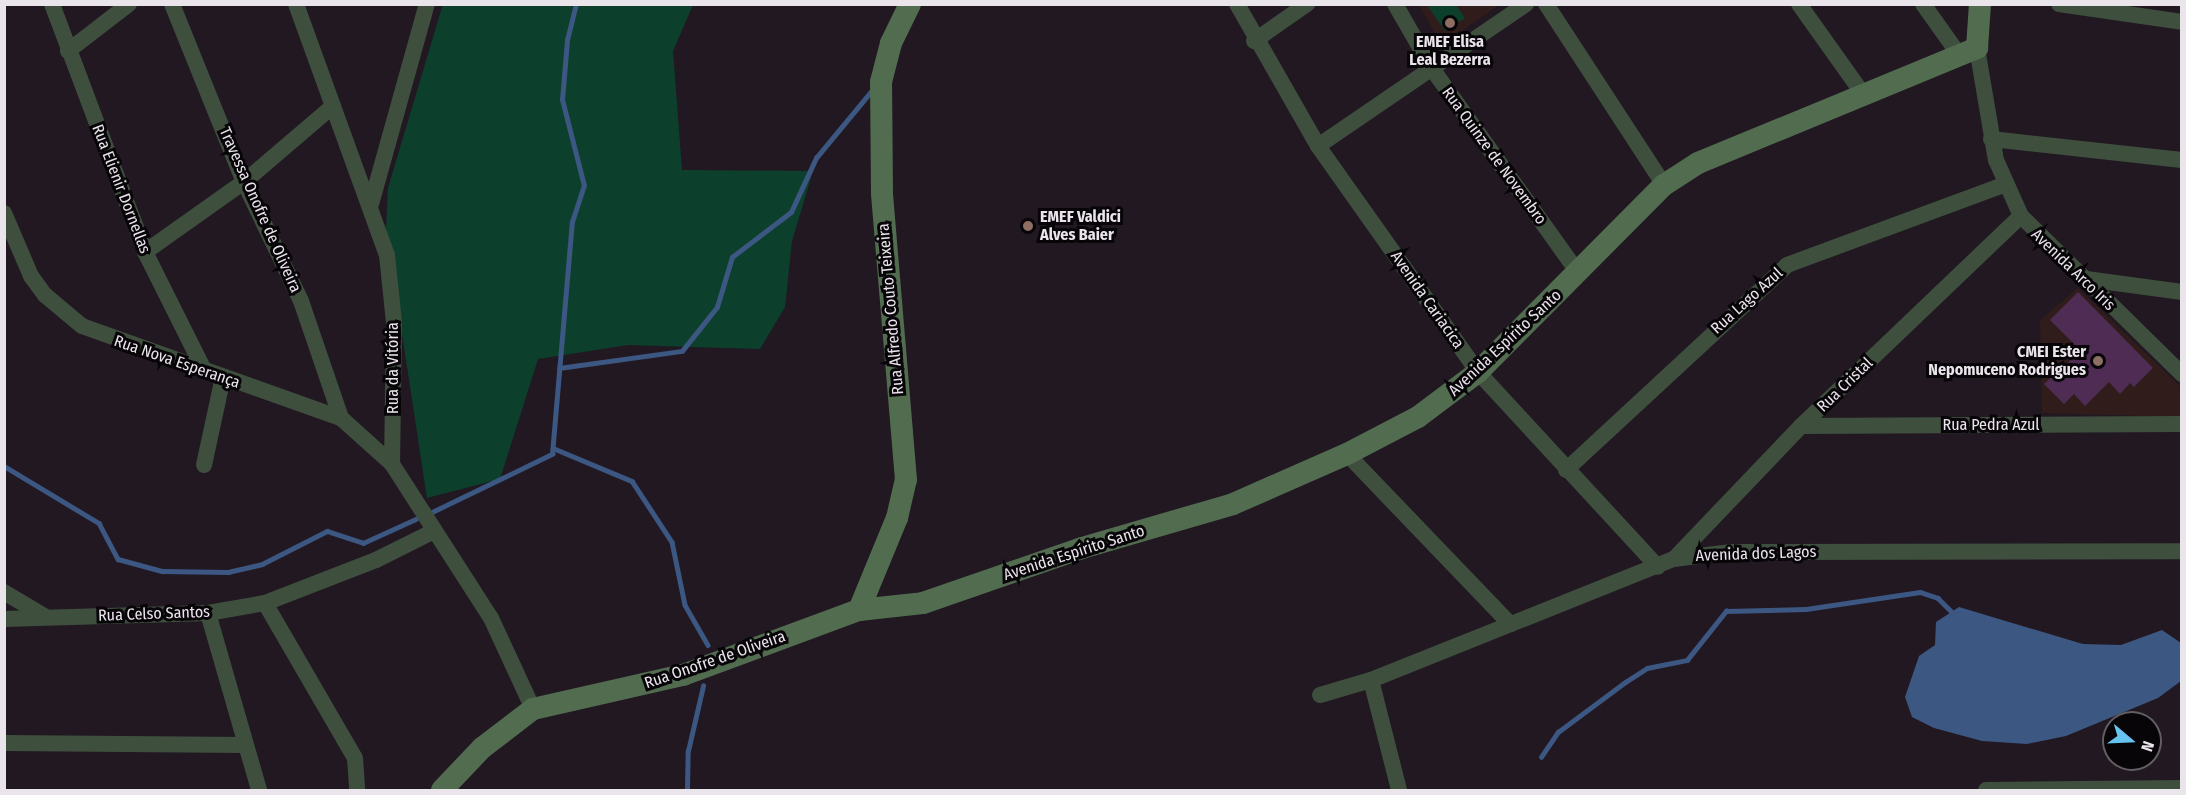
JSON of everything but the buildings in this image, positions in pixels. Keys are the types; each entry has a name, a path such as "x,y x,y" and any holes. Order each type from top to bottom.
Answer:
{"street":[{"name":"Rua Elienir Dornellas","path":"52,4 145,252 203,368"},
{"path":"68,51 129,4"},
{"name":"Travessa Onofre de Oliveira","path":"172,4 244,182 301,301 341,418"},
{"name":"Rua da Vitória","path":"296,4 371,204 392,285 392,464"},
{"path":"412,4 422,30"},
{"path":"371,204 422,30 427,4"},
{"name":"Rua Alfredo Couto Teixeira","path":"858,610 897,518 906,480 882,194 881,82 889,50 910,4"},
{"name":"Avenida Cariacica","path":"1237,4 1254,41 1318,146 1478,372 1566,470 1658,567"},
{"path":"1254,41 1307,4"},
{"name":"Rua Quinze de Novembro","path":"1395,4 1433,70 1579,274"},
{"path":"1318,146 1527,4"},
{"path":"1546,4 1664,185"},
{"path":"1799,4 1865,97"},
{"path":"1923,4 1968,52"},
{"name":"Avenida Arco Iris","path":"1980,4 1968,52 2003,185 2020,216 2181,374"},
{"path":"2059,4 2181,22"},
{"name":"Avenida Espírito Santo","path":"858,610 923,603 1082,548 1210,512 1347,454 1425,413 1478,372 1579,274 1664,185 1698,163 1865,97 1968,52"},
{"path":"145,252 244,182 333,106"},
{"path":"1991,139 2181,160"},
{"name":"Rua Lago Azul","path":"1566,470 1787,265 2003,185"},
{"name":"Rua Nova Esperança","path":"4,213 31,276 62,312 105,337 203,368 341,418 392,464"},
{"name":"Rua Cristal","path":"1674,559 1801,426 2020,216"},
{"path":"2086,279 2181,292"},
{"path":"204,465 223,377"},
{"name":"Rua Pedra Azul","path":"1801,426 2181,424"},
{"path":"1347,454 1510,624"},
{"path":"392,464 432,532 491,618 533,709 482,748 442,790"},
{"name":"Rua Celso Santos","path":"4,619 208,613 265,603 376,560 432,532"},
{"name":"Avenida dos Lagos","path":"1320,695 1371,680 1674,559 1730,552 2181,550"},
{"path":"4,592 46,617"},
{"path":"265,603 355,758 357,790"},
{"name":"Rua Onofre de Oliveira","path":"533,709 683,675 858,610"},
{"path":"208,613 258,790"},
{"path":"1371,680 1400,790"},
{"path":"4,743 245,745"},
{"path":"1986,790 2181,788"}],"shaded area":[{"name":"EMEF Elisa Leal Bezerra","path":"1419,5 1499,5 1456,35 1438,39"},
{"name":"CMEI Ester Nepomuceno Rodrigues","path":"2078,288 2181,387 2181,417 2042,413 2040,320"}],"green space":[{"path":"443,4 693,5 673,51 682,170 813,171 792,241 785,307 760,349 628,345 538,359 500,479 427,498 386,228 388,188"},
{"path":"1427,5 1456,5 1465,18 1445,31"}],"water":[{"path":"1959,607 2083,644 2121,645 2162,630 2181,643 2181,681 2158,698 2127,711 2102,711 2102,721 2066,736 2027,744 1982,741 1934,728 1912,717 1905,697 1919,656 1935,645 1936,622"}],"waterway":[{"path":"430,513 552,454 572,222 584,186 562,100 567,40 576,4"},
{"path":"559,368 682,351 717,307 732,257 791,212 816,158 873,89"},
{"path":"553,448 632,481 672,542 685,605 708,645"},
{"path":"4,466 99,523 118,559 162,571 228,572 262,564 327,531 363,543 416,519"},
{"path":"1541,757 1558,732 1624,683 1647,668 1687,660 1726,611 1806,609 1920,592 1938,598 1955,615"},
{"path":"687,790 688,751 703,686"}],"place":[{"name":"EMEF Elisa Leal Bezerra","path":"1450,23"},
{"name":"EMEF Valdici Alves Baier","path":"1028,226"},
{"name":"CMEI Ester Nepomuceno Rodrigues","path":"2098,361"}]}
